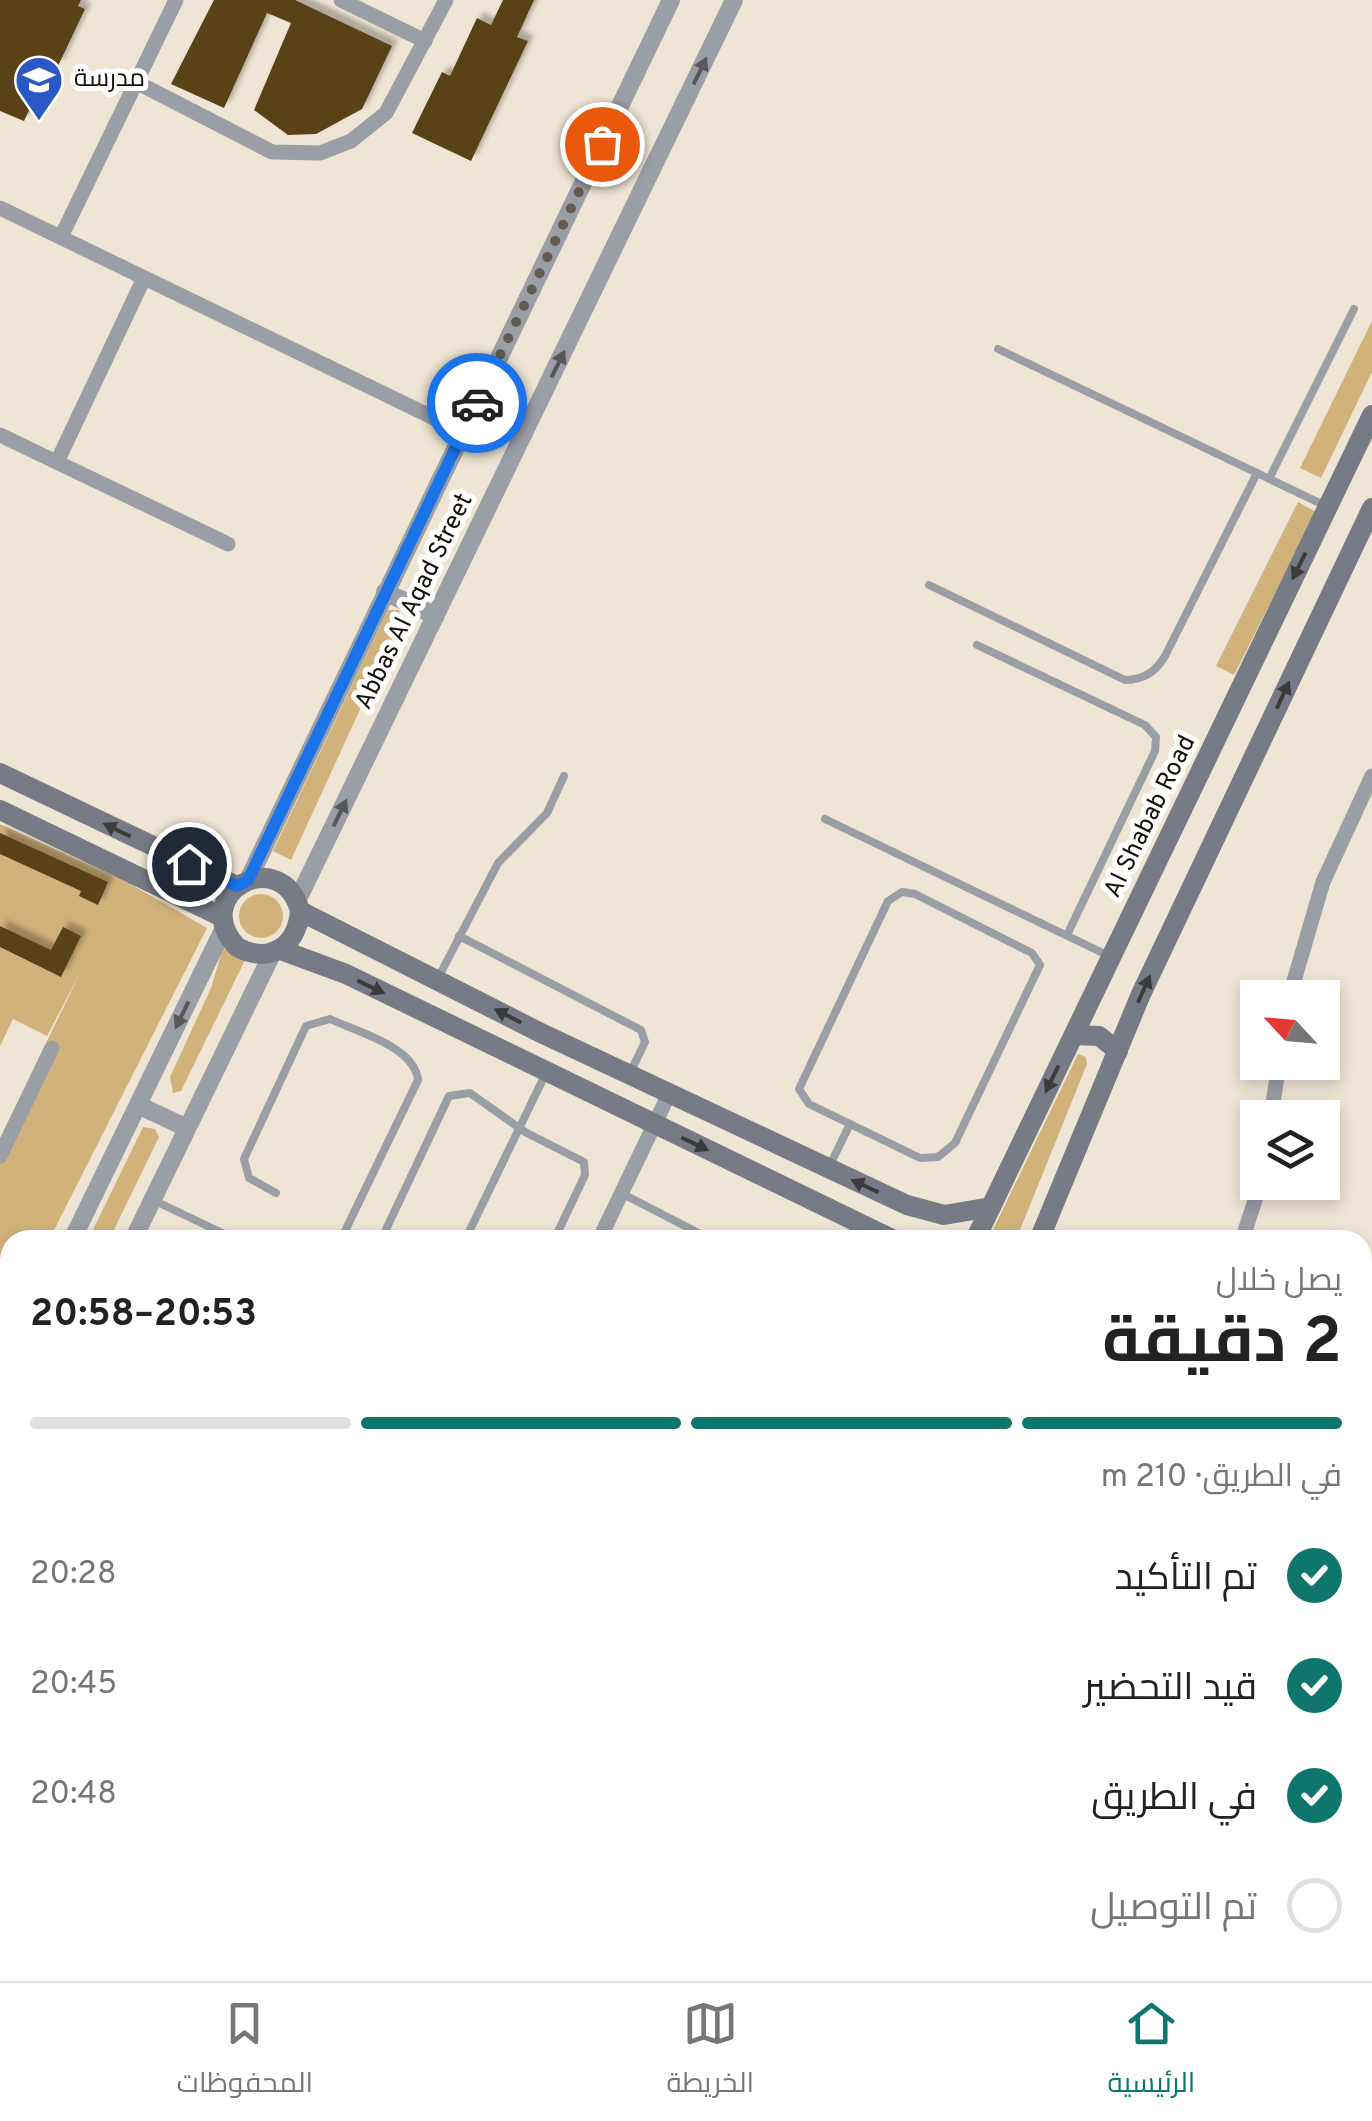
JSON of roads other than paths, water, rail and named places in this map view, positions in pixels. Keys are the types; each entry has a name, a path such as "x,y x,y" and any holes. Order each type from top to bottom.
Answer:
{"main road":[{"name":"Al Shabab Road","path":"980,1230 1372,415"},
{"path":"1043,1230 1118,1052 1372,508"},
{"path":"0,773 242,883 277,880 299,906 437,980 906,1205 944,1215 991,1207"},
{"path":"0,810 223,922 238,947 248,953 276,952 346,974 873,1230"},
{"path":"223,922 226,900 242,883"},
{"path":"276,952 293,940 299,906"},
{"path":"526,1062 541,1032"},
{"path":"1074,1035 1098,1036 1118,1052"},
{"path":"899,1230 905,1222 906,1205"}],"street":[{"path":"61,237 176,0"},
{"path":"341,0 425,41"},
{"path":"136,82 272,152 320,152 351,142 386,113 446,0"},
{"name":"Abbas Al Aqad Street","path":"242,883 671,0"},
{"name":"Abbas Al Aqad Street","path":"299,906 734,0"},
{"path":"0,208 463,432"},
{"path":"57,462 144,278"},
{"path":"0,435 228,544"},
{"path":"385,592 436,616"},
{"path":"1294,980 1323,882 1372,776"},
{"path":"77,1230 223,922"},
{"path":"138,1230 276,952"},
{"path":"0,1156 52,1048"},
{"path":"604,1230 669,1094"},
{"path":"138,1105 187,1128"},
{"path":"1245,1230 1254,1200"}],"lane":[{"path":"1269,479 1354,309"},
{"path":"998,349 1328,507"},
{"path":"928,585 1125,680 1141,678 1156,670 1165,656 1257,473"},
{"path":"977,645 1144,725 1156,737 1155,751 1067,935"},
{"path":"437,980 498,863 546,812 564,776"},
{"path":"826,819 1111,957"},
{"path":"915,894 1036,956 1040,970 955,1143 945,1154 920,1158 850,1124 809,1104 801,1095 800,1082 892,897 915,894"},
{"path":"459,936 641,1030 645,1042 630,1075"},
{"path":"276,1192 249,1178 244,1158 306,1026 330,1019 404,1055 415,1065 418,1080 345,1230"},
{"path":"470,1230 546,1072"},
{"path":"386,1230 450,1096 470,1093 519,1128 586,1166 558,1230"},
{"path":"828,1169 850,1124"},
{"path":"622,1193 693,1230"},
{"path":"152,1200 216,1230"}],"place":[{"name":"مدرسة","path":"39,122"}]}
